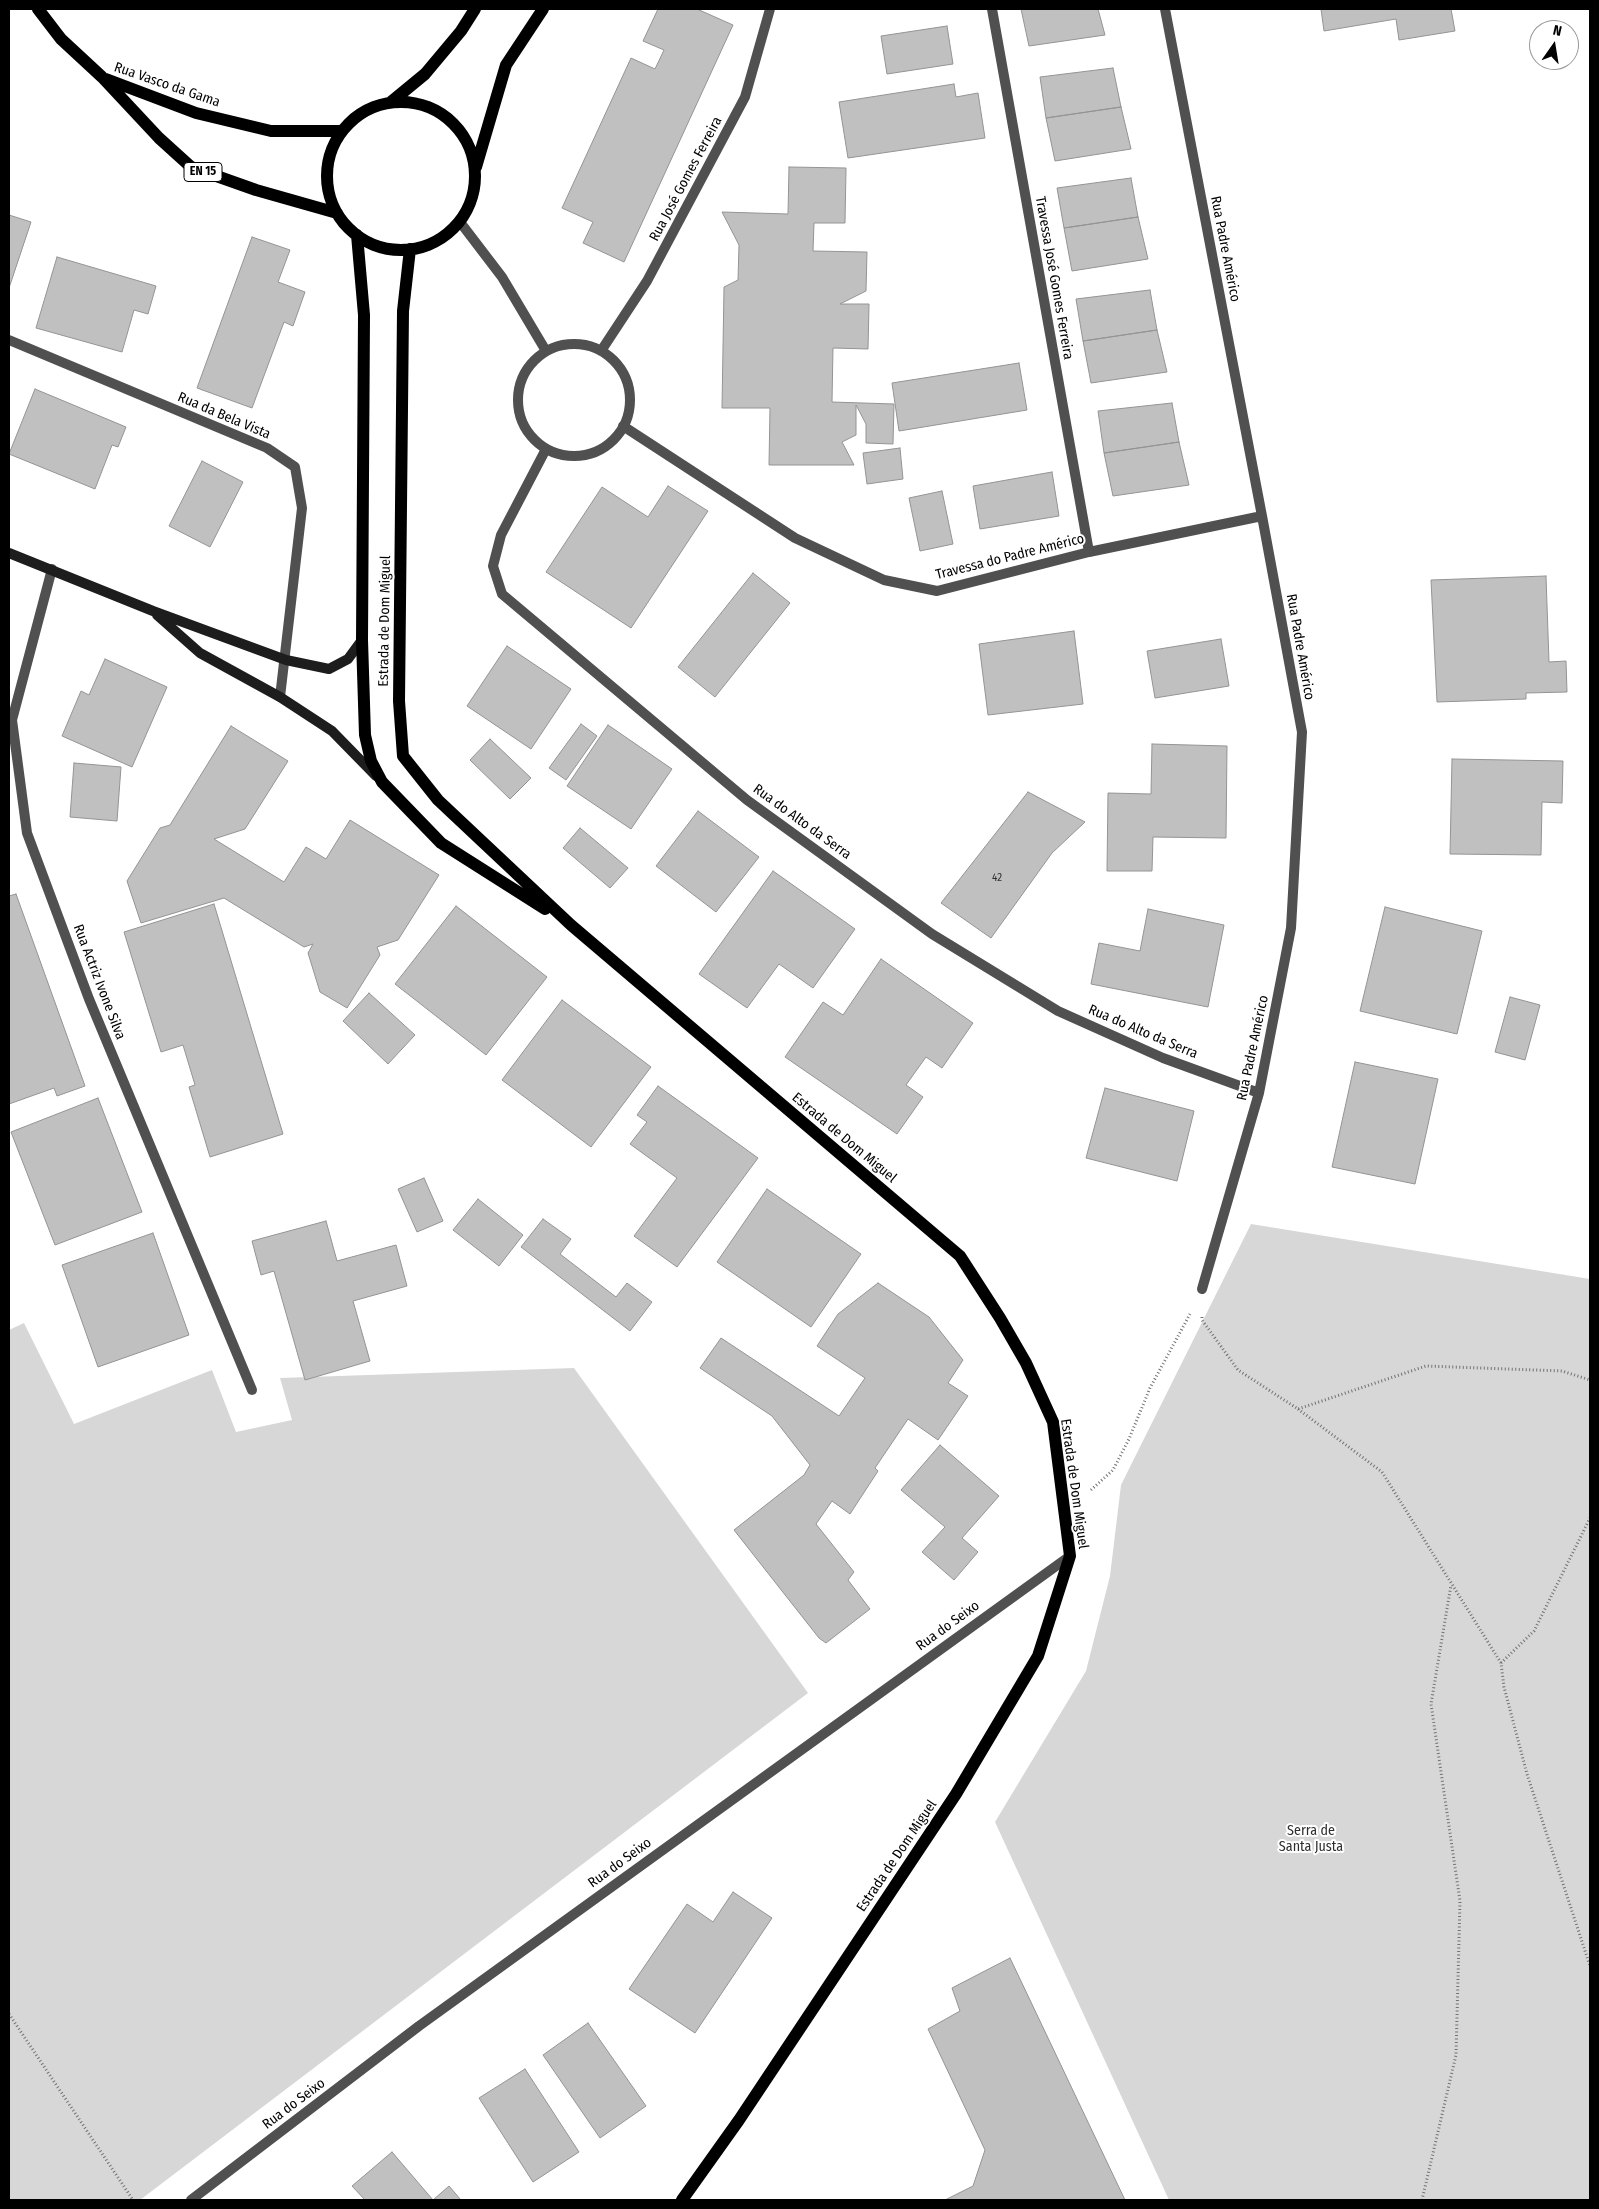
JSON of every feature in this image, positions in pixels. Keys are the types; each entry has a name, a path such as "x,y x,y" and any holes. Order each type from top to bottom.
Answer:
{"main road":[{"name":"Rua Vasco da Gama","path":"38,9 61,39 102,77 159,138 191,168 256,190 337,213"},
{"path":"392,102 425,74 462,31 475,9"},
{"path":"476,167 469,145 456,125 437,110 415,102 392,102 373,107 356,117 342,131 332,150 327,171 329,193 337,213 346,225 357,235 373,244 392,249 410,249 429,245 446,236 460,222 469,206 475,186 476,167 506,66 543,9"},
{"name":"Rua Vasco da Gama","path":"102,77 196,114 271,132 342,131"},
{"name":"Estrada de Dom Miguel","path":"357,235 364,315 362,640 365,735 371,761 382,782 441,843 570,925"},
{"name":"Estrada de Dom Miguel","path":"410,249 403,311 399,701 403,756 438,800 570,925 960,1256 1026,1363 1053,1422 1070,1556 1038,1656 956,1794 739,2120 682,2200"}],"street":[{"name":"Rua José Gomes Ferreira","path":"601,350 647,281 745,97 770,9"},
{"name":"Travessa José Gomes Ferreira","path":"992,9 1089,552"},
{"name":"Rua Padre Américo","path":"1165,9 1302,732 1291,928 1259,1093 1202,1289"},
{"path":"460,222 502,277 546,351"},
{"name":"Rua da Bela Vista","path":"9,340 267,448 295,467 302,508 286,660 280,697"},
{"path":"564,344 583,344 601,350 615,362 627,384 629,410 623,426 613,440 598,450 581,455 563,455 546,449 533,438 523,425 518,408 518,392 523,375 532,362 546,351 564,344"},
{"name":"Travessa do Padre Américo","path":"623,426 795,538 884,580 937,591 1089,552 1262,516"},
{"name":"Rua do Alto da Serra","path":"546,449 501,536 493,566 502,594 747,800 932,934 1058,1010 1163,1058 1259,1093"},
{"name":"Estrada de Dom Miguel","path":"9,553 153,611 286,660 328,669 348,659 362,640"},
{"name":"Rua Actriz Ivone Silva","path":"52,569 12,720 27,833 89,999 252,1390"},
{"name":"Estrada de Dom Miguel","path":"153,611 200,653 280,697 332,731 382,782"},
{"name":"Rua do Seixo","path":"191,2200 427,2020 1070,1556"}],"path":[{"path":"1065,1513 1113,1470 1150,1388 1180,1336 1202,1289"},
{"path":"1202,1289 1202,1320 1238,1370 1298,1409 1382,1472 1501,1663 1504,1687 1526,1774 1590,1966"},
{"path":"1298,1409 1426,1366 1562,1371 1590,1380"},
{"path":"1501,1663 1534,1631 1590,1518"},
{"path":"1422,2200 1456,2055 1460,1901 1431,1704 1452,1584"},
{"path":"9,2014 133,2200"}],"green space":[{"name":"Serra de Santa Justa","path":"1251,1224 1590,1279 1590,2200 1169,2200 995,1822 1086,1671 1110,1576 1121,1485"},
{"path":"24,1323 74,1424 212,1370 236,1432 292,1420 280,1378 574,1368 808,1693 140,2200 9,2200 9,1330"}],"building":[{"path":"658,9 697,9 733,25 624,262 583,243 593,222 562,208 631,58 655,69 664,50 643,41"},
{"path":"1021,9 1098,9 1105,35 1029,46"},
{"path":"1321,9 1451,9 1455,31 1399,40 1396,19 1324,31"},
{"path":"947,26 953,64 887,74 881,36"},
{"path":"1113,68 1121,107 1046,118 1040,77"},
{"path":"954,84 956,97 978,93 985,138 848,158 839,102"},
{"path":"1121,107 1131,149 1055,161 1046,118"},
{"path":"789,167 846,168 845,223 814,223 813,251 867,252 866,291 840,304 869,304 868,349 833,348 832,402 894,404 893,444 866,443 866,424 856,405 856,435 842,442 854,465 769,465 770,408 722,408 724,287 738,280 739,245 722,212 788,214"},
{"path":"1131,178 1138,217 1064,228 1057,188"},
{"path":"9,215 31,222 9,288"},
{"path":"1138,217 1148,259 1072,271 1064,228"},
{"path":"252,237 290,250 278,282 305,292 293,326 284,322 252,408 197,388"},
{"path":"57,257 156,286 148,314 134,310 122,352 36,328"},
{"path":"1150,290 1157,330 1083,341 1076,299"},
{"path":"1157,330 1167,372 1091,383 1083,341"},
{"path":"1019,363 1027,410 899,431 892,383"},
{"path":"35,389 126,427 118,447 112,445 95,489 9,454"},
{"path":"1172,403 1179,442 1104,453 1098,411"},
{"path":"1179,442 1189,485 1113,496 1104,453"},
{"path":"900,448 903,479 867,484 863,453"},
{"path":"202,461 243,482 210,547 169,526"},
{"path":"1052,472 1059,516 980,529 973,486"},
{"path":"668,486 708,511 631,628 546,572 602,487 648,517"},
{"path":"942,491 953,544 920,551 909,498"},
{"path":"753,573 790,603 715,697 678,667"},
{"path":"1546,576 1549,662 1566,661 1567,692 1526,693 1526,699 1437,702 1431,580"},
{"path":"1074,631 1083,704 988,715 979,644"},
{"path":"1221,639 1229,686 1155,698 1147,651"},
{"path":"507,646 571,689 531,749 467,706"},
{"path":"105,659 167,687 132,767 62,736 81,691 89,695"},
{"path":"581,724 597,736 566,780 549,768"},
{"path":"608,725 672,769 631,829 567,786"},
{"path":"231,726 288,761 245,829 214,839 284,882 306,847 326,859 350,820 439,875 398,940 377,947 380,955 347,1008 320,992 308,953 313,944 304,947 224,898 141,923 127,881 160,828 170,825"},
{"path":"490,739 531,778 510,799 470,760"},
{"path":"1152,744 1227,746 1226,838 1153,837 1152,871 1107,871 1108,793 1151,794"},
{"path":"1452,759 1563,761 1562,803 1542,802 1541,855 1450,854"},
{"path":"74,763 121,767 117,821 70,817"},
{"path":"1028,792 1085,822 1052,853 991,938 941,903"},
{"path":"698,811 759,857 716,912 656,866"},
{"path":"580,828 628,868 610,888 563,848"},
{"path":"773,871 855,929 813,988 779,964 747,1008 699,974"},
{"path":"16,894 85,1086 57,1096 54,1088 9,1104 9,896"},
{"path":"214,904 283,1134 210,1157 189,1087 195,1085 183,1045 161,1052 124,932"},
{"path":"456,906 547,977 486,1055 395,984"},
{"path":"1385,907 1482,931 1457,1034 1360,1011"},
{"path":"1148,909 1224,925 1208,1007 1091,984 1099,943 1140,951"},
{"path":"881,959 973,1023 942,1068 926,1057 906,1085 923,1097 897,1134 785,1057 823,1002 843,1015"},
{"path":"369,993 415,1035 388,1064 343,1021"},
{"path":"1510,997 1540,1005 1525,1060 1495,1052"},
{"path":"562,1000 651,1067 591,1147 502,1080"},
{"path":"1355,1062 1438,1079 1415,1184 1332,1167"},
{"path":"658,1086 758,1158 677,1267 634,1236 677,1178 630,1144 647,1122 637,1115"},
{"path":"1105,1088 1194,1111 1177,1181 1086,1158"},
{"path":"98,1098 142,1212 55,1245 11,1132"},
{"path":"424,1178 443,1221 417,1232 398,1189"},
{"path":"767,1189 861,1254 811,1327 717,1262"},
{"path":"478,1199 523,1235 499,1266 453,1230"},
{"path":"543,1219 571,1239 560,1254 616,1297 627,1283 652,1302 630,1331 521,1247"},
{"path":"326,1221 337,1261 396,1245 407,1286 353,1301 370,1361 305,1380 274,1271 261,1275 252,1241"},
{"path":"153,1233 189,1335 98,1367 62,1265"},
{"path":"878,1283 929,1317 963,1360 948,1383 968,1396 938,1440 908,1419 875,1468 878,1471 850,1514 832,1501 816,1524 854,1572 848,1580 870,1609 826,1643 819,1638 734,1530 804,1475 810,1465 772,1416 700,1368 721,1338 839,1416 865,1378 817,1346 838,1314"},
{"path":"940,1445 999,1496 962,1538 978,1552 954,1580 922,1552 945,1527 901,1490"},
{"path":"733,1892 772,1918 695,2033 629,1989 687,1904 713,1922"},
{"path":"1010,1958 1125,2200 945,2200 973,2186 985,2150 928,2029 960,2011 952,1988"},
{"path":"588,2023 646,2106 600,2138 543,2055"},
{"path":"525,2069 579,2152 533,2182 479,2098"},
{"path":"392,2152 433,2200 365,2200 352,2186"},
{"path":"449,2186 461,2200 433,2200"}]}
